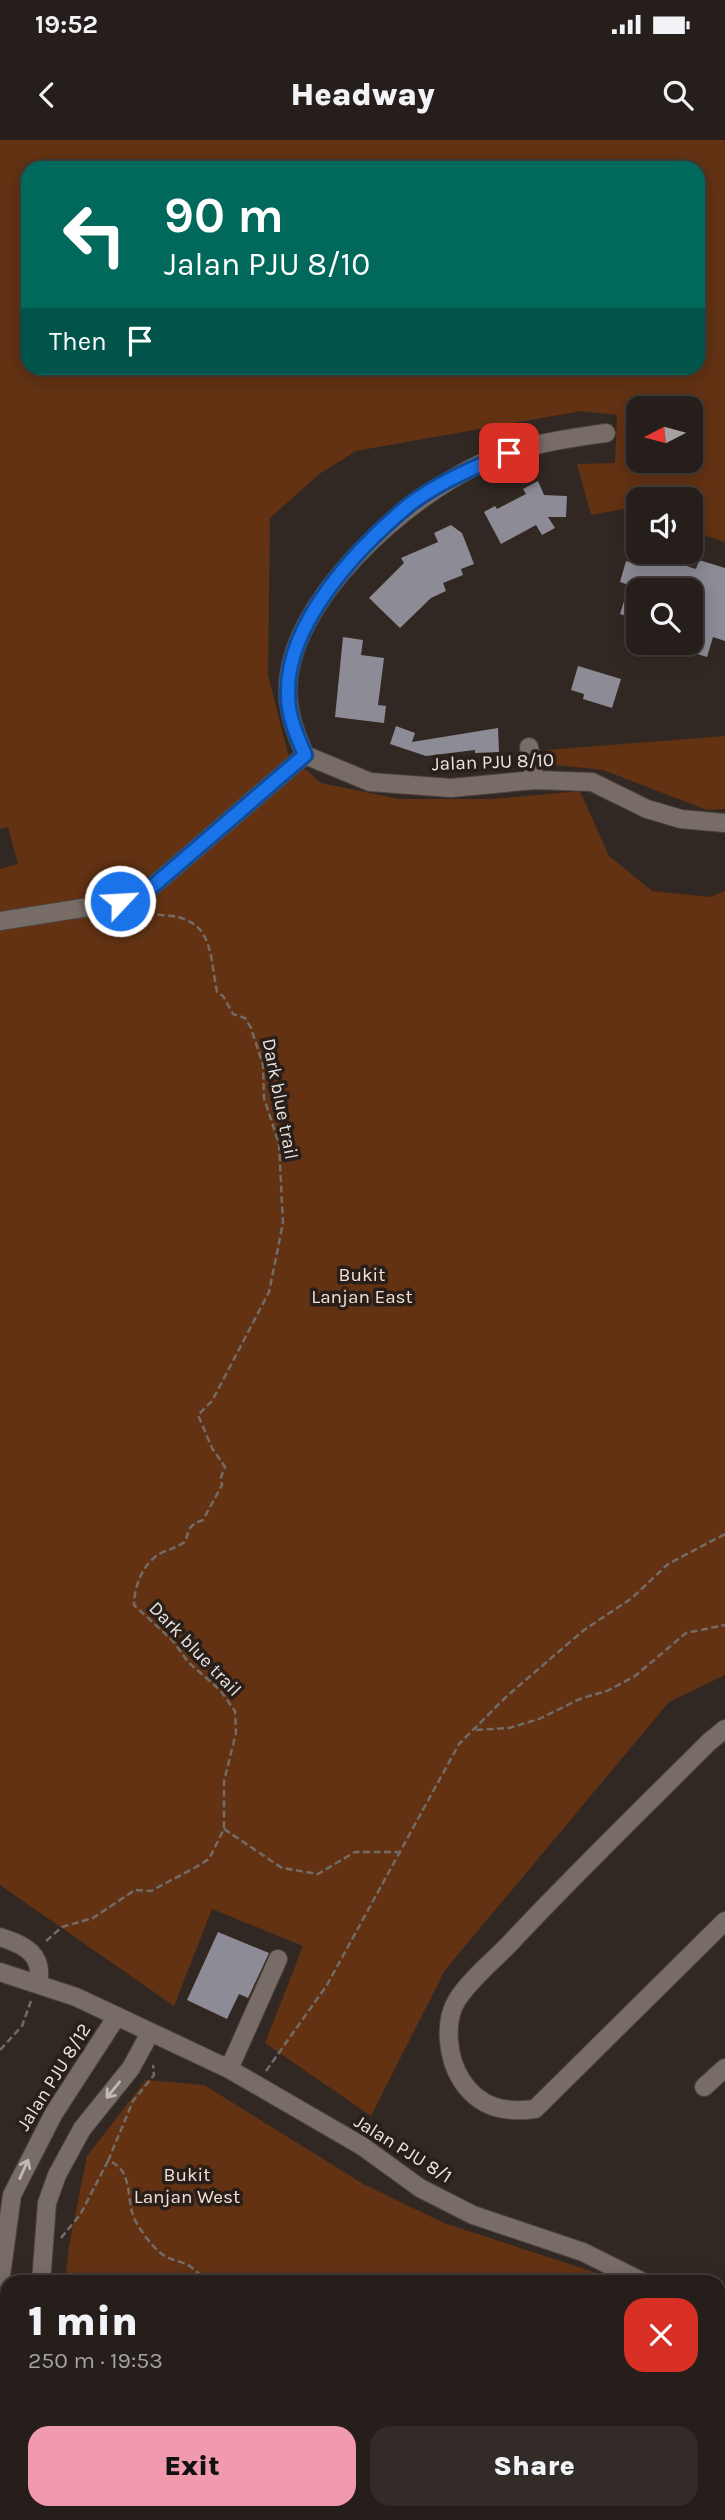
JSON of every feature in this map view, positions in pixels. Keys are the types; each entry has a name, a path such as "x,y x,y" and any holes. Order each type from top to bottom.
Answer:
{"street":[{"path":"0,921 120,901 153,886 305,755 290,718 290,670 296,647 324,596 346,566 411,504 481,463 559,440 606,433"},
{"path":"529,747 535,779"},
{"name":"Jalan PJU 8/10","path":"305,755 370,782 451,788 535,779 592,782 647,809 681,819 725,823"},
{"path":"725,1729 542,1910 457,2001 450,2021 449,2043 454,2070 476,2098 490,2107 513,2112 535,2109 725,1921"},
{"path":"0,1937 22,1945 37,1956 41,1970 38,1984"},
{"path":"229,2069 278,1959"},
{"name":"Jalan PJU 8/1","path":"0,1972 76,1997 229,2069 362,2146 420,2188 473,2216 583,2252 629,2275"},
{"name":"Jalan PJU 8/12","path":"1,2275 12,2195 54,2113 117,2016"},
{"path":"41,2275 47,2203 57,2175 82,2129 131,2068 150,2033"},
{"path":"704,2087 725,2068"}],"path":[{"name":"Dark blue trail","path":"37,1956 52,1933 62,1927 93,1918 135,1889 151,1891 209,1859 224,1829 224,1781 236,1732 235,1711 220,1690 197,1672 167,1634 134,1605 134,1591 143,1571 160,1554 186,1541 187,1531 193,1523 203,1520 222,1485 221,1477 225,1467 212,1448 198,1415 212,1401 269,1292 271,1275 278,1259 284,1212 279,1144 264,1098 265,1080 257,1042 245,1018 233,1014 223,996 217,992 211,946 195,923 184,917 132,914 120,901"},
{"path":"255,2086 327,1985 459,1744 507,1696 584,1630 632,1598 668,1564 725,1534"},
{"path":"475,1730 509,1728 539,1719 582,1699 607,1691 635,1676 686,1633 725,1625"},
{"path":"224,1829 282,1868 318,1874 355,1852 398,1852"},
{"path":"0,2050 22,2026 38,1984"},
{"path":"43,2245 62,2237 80,2216 108,2161 133,2101 154,2075 150,2033"},
{"path":"108,2161 116,2163 126,2178 134,2218 154,2245 164,2256 190,2266 197,2275"}],"green space":[{"name":"Bukit Lanjan East","path":"0,140 725,140 725,542 703,535 703,487 626,487 626,510 591,515 577,464 615,463 617,415 581,411 356,451 319,474 270,518 268,675 288,754 321,783 399,799 494,799 580,791 609,856 652,891 710,897 725,891 725,1675 669,1702 445,1970 371,2116 265,2043 303,1946 212,1909 174,2006 0,1885 0,869 18,864 8,827 0,829"},
{"path":"725,736 725,809 707,810 603,770 548,764 547,750"},
{"name":"Bukit Lanjan West","path":"146,2080 204,2085 365,2185 444,2223 603,2275 66,2275 87,2156"}],"building":[{"path":"538,481 544,495 567,496 566,517 548,517 555,528 542,535 536,525 501,544 484,512 495,506 497,509 526,494 523,489"},
{"path":"451,525 462,533 474,564 461,569 463,575 443,583 446,591 431,598 400,628 369,598 404,563 401,558 438,542 434,533"},
{"path":"626,561 626,564 680,564 696,569 698,564 703,564 703,561 725,568 725,641 713,637 707,657 701,655 703,655 703,578 626,578 626,584 620,582"},
{"path":"626,595 626,616 620,614"},
{"path":"343,637 363,640 361,655 384,658 378,705 386,706 384,723 335,717"},
{"path":"578,666 621,679 612,708 583,699 584,694 571,690"},
{"path":"396,726 415,733 412,742 498,728 499,752 475,753 475,750 426,756 390,744"},
{"path":"218,1932 269,1953 248,1998 239,1994 227,2019 187,2000"}],"route":[{"path":"120,901 153,886 305,755 290,718 290,670 296,647 324,596 346,566 411,504 481,463 509,453"}]}
